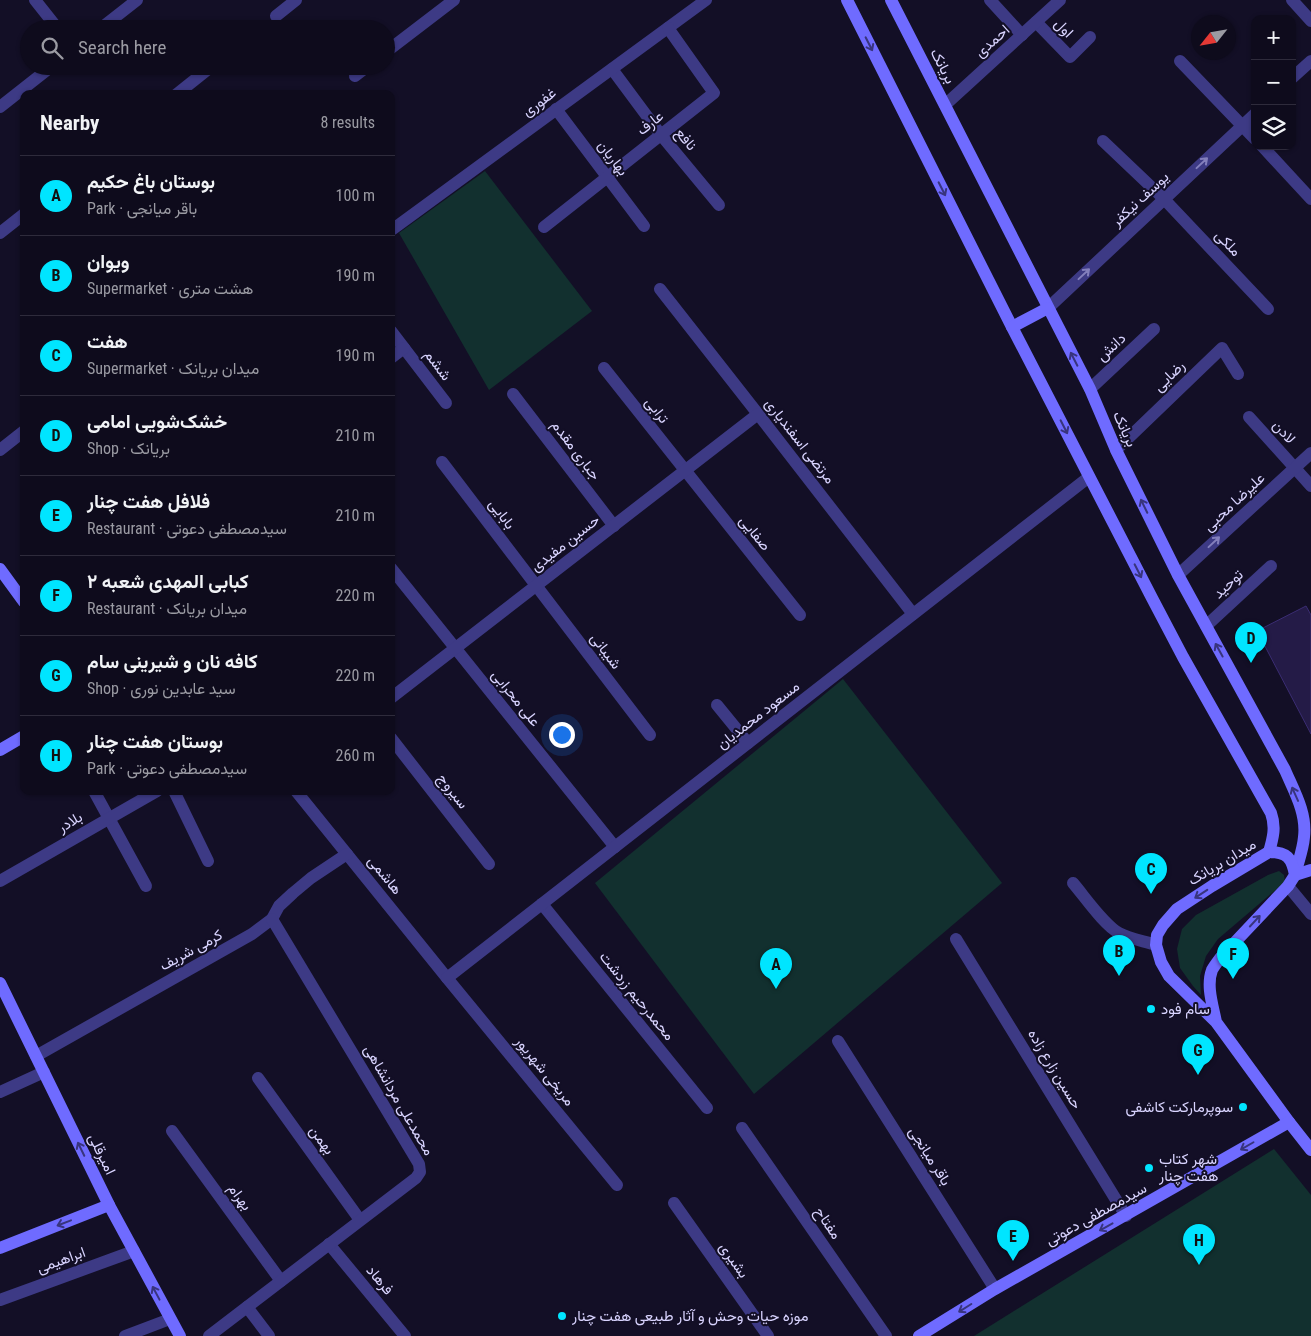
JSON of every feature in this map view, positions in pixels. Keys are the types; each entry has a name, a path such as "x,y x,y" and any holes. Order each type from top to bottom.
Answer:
{"main road":[{"path":"847,0 1089,477 1183,657 1271,813 1274,821 1274,830 1269,852"},
{"name":"بریانک","path":"891,0 1090,389 1116,450 1178,575 1285,770 1299,802 1304,822 1304,836 1295,875"},
{"path":"1012,326 1048,308"},
{"path":"0,569 20,596"},
{"path":"0,750 20,738"},
{"name":"میدان بریانک","path":"1156,945 1157,935 1176,910 1269,852 1286,855 1293,863 1295,875"},
{"path":"1216,1022 1210,988 1212,970 1221,957 1288,886 1295,875 1311,870"},
{"path":"1156,945 1161,962 1169,976 1216,1022 1311,1150"},
{"name":"امیرقلی","path":"0,983 109,1205 180,1336"},
{"name":"سیدمصطفی دعوتی","path":"919,1336 995,1289 1289,1122"},
{"path":"0,1248 109,1205"}],"street":[{"path":"35,0 51,20"},
{"path":"111,20 137,0"},
{"path":"276,16 296,0"},
{"path":"395,45 454,0"},
{"name":"غفوری","path":"395,228 706,0"},
{"path":"990,0 1022,35"},
{"name":"احمدی","path":"945,105 1060,0"},
{"path":"1292,0 1311,20"},
{"name":"اول","path":"1036,22 1070,57 1090,37"},
{"name":"عارف","path":"544,227 714,93 668,28"},
{"path":"1180,61 1251,135"},
{"path":"1296,74 1311,61"},
{"name":"نافع","path":"612,68 661,135 720,205"},
{"path":"22,90 41,75"},
{"path":"182,90 201,75"},
{"path":"0,107 20,91"},
{"name":"بهاریان","path":"556,109 644,226"},
{"name":"یوسف نیکفر","path":"1048,308 1251,117"},
{"name":"ملکی","path":"1103,141 1164,199 1268,309"},
{"path":"1266,150 1311,199"},
{"path":"0,233 20,217"},
{"name":"مرتضی اسفندیاری","path":"660,289 913,614"},
{"name":"دانش","path":"1090,389 1154,328"},
{"name":"ششم","path":"395,336 446,403"},
{"path":"395,355 404,348"},
{"name":"رضایی","path":"1116,450 1222,348 1238,374"},
{"name":"ترابی","path":"604,368 685,471"},
{"name":"جباری مقدم","path":"513,394 614,526"},
{"name":"حسین مفیدی","path":"395,695 758,414"},
{"name":"لادن","path":"1249,417 1311,486"},
{"path":"0,450 20,434"},
{"name":"علیرضا محبی","path":"1178,575 1311,453"},
{"name":"بابایی","path":"442,462 536,586"},
{"name":"صفایی","path":"685,471 800,615"},
{"name":"مسعود محمدیان","path":"447,978 1089,477"},
{"name":"توحید","path":"1206,626 1271,566"},
{"name":"علی محرابی","path":"395,573 615,847"},
{"name":"شیبانی","path":"536,586 650,735"},
{"path":"717,705 748,743"},
{"name":"سیروج","path":"395,743 490,864"},
{"path":"96,795 146,886"},
{"name":"بلادر","path":"0,881 150,795"},
{"path":"176,795 208,861"},
{"name":"هاشمی","path":"299,795 447,978"},
{"name":"کرمی شریف","path":"36,1056 252,934 272,919 279,906 293,893 311,878 347,854"},
{"path":"1073,883 1108,925 1117,932 1127,937 1156,945"},
{"path":"1288,886 1311,914"},
{"name":"محمدرحیم زردشت","path":"542,904 708,1108"},
{"name":"محمدعلی مردانشاهی","path":"209,1336 416,1178 420,1172 419,1164 272,919"},
{"name":"حسین زارع زاده","path":"956,939 1126,1216"},
{"name":"مریخی شهریور","path":"447,978 617,1185"},
{"name":"باقر میانجی","path":"838,1041 995,1289"},
{"path":"0,1092 44,1072"},
{"name":"بهمن","path":"258,1078 360,1220"},
{"name":"مفتاح","path":"742,1128 886,1336"},
{"name":"بهرام","path":"172,1131 281,1281"},
{"name":"بشیری","path":"674,1203 768,1336"},
{"name":"فرهاد","path":"329,1244 405,1336"},
{"name":"ابراهیمی","path":"0,1300 134,1251"},
{"path":"247,1307 269,1336"},
{"path":"124,1336 170,1319"}],"green space":[{"path":"485,171 592,311 489,390 399,233"},
{"path":"843,679 1002,883 754,1094 595,883"},
{"path":"1279,871 1284,875 1285,882 1218,939 1206,956 1200,976 1201,995 1180,968 1177,949 1182,929 1196,915 1268,875"},
{"path":"1274,1149 1311,1195 1311,1336 974,1336"}],"building":[{"path":"1306,606 1311,615 1311,734 1257,631"}],"place":[{"name":"خشک‌شویی امامی","path":"1251,663"},
{"name":"هفت","path":"1151,894"},
{"name":"ویوان","path":"1119,976"},
{"name":"کبابی المهدی شعبه ۲","path":"1233,979"},
{"name":"بوستان باغ حکیم","path":"776,989"},
{"name":"سام فود","path":"1151,1009"},
{"name":"کافه نان و شیرینی سام","path":"1198,1075"},
{"name":"سوپرمارکت کاشفی","path":"1243,1107"},
{"name":"شهر کتاب هفت چنار","path":"1149,1168"},
{"name":"فلافل هفت چنار","path":"1013,1261"},
{"name":"بوستان هفت چنار","path":"1199,1265"},
{"name":"موزه حیات وحش و آثار طبیعی هفت چنار","path":"562,1316"}]}
